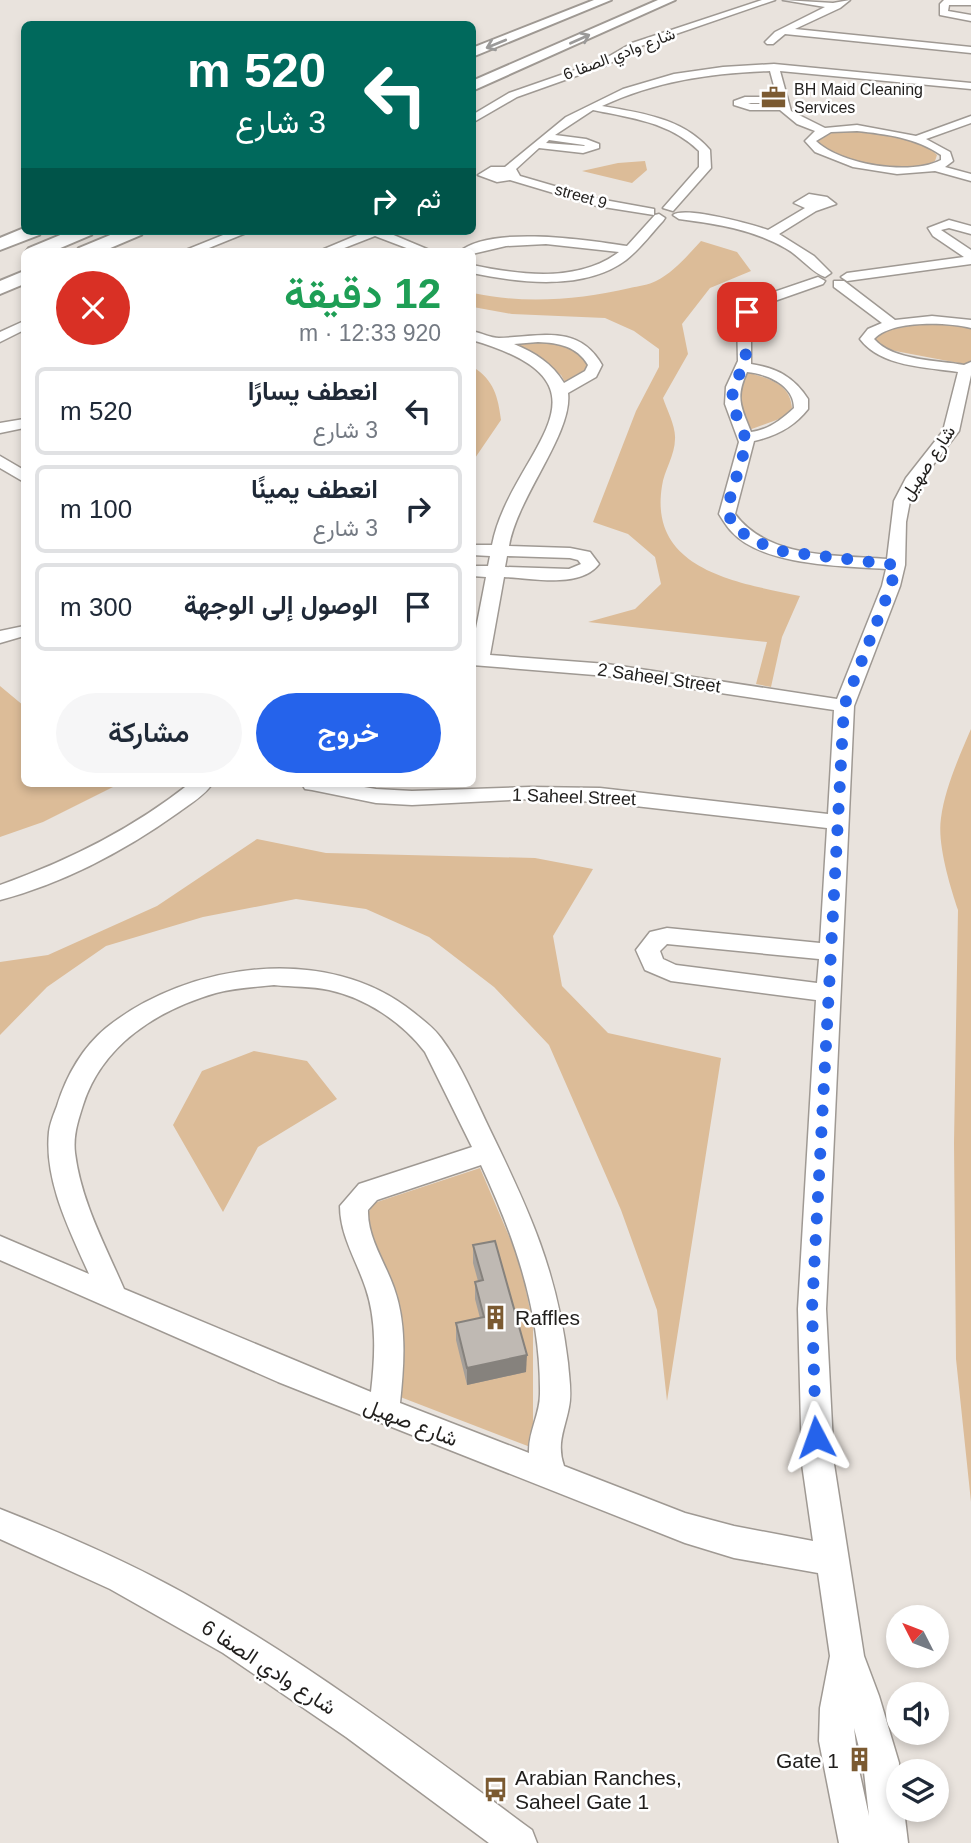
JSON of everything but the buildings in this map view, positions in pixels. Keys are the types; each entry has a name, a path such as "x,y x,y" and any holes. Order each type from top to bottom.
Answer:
{"highway":[{"path":"476,52 605,0"},
{"path":"498,58 638,0"},
{"path":"476,85 669,0"},
{"path":"476,77 575,27"},
{"path":"0,237 21,230"},
{"path":"0,245 24,235"},
{"path":"45,248 75,235"},
{"path":"95,248 125,235"},
{"path":"0,288 21,278"}],"street":[{"name":"شارع وادي الصفا 6","path":"476,118 513,96 604,63 635,45 771,0"},
{"path":"789,0 837,6"},
{"path":"770,42 784,31 846,0"},
{"path":"971,2 947,2 944,4 943,13 971,18"},
{"path":"784,31 971,50"},
{"path":"774,67 782,103 800,122 824,131 868,129 914,140 946,154 947,162 938,168"},
{"path":"483,174 511,173 548,136 570,118 591,107 635,89 687,75 774,67 832,69 971,86"},
{"path":"881,88 889,76"},
{"path":"904,90 912,80"},
{"path":"476,270 517,276 565,275 605,266 628,250 705,168 704,150 697,142 674,128 591,107"},
{"path":"914,140 971,119"},
{"path":"824,131 811,138 811,145 849,161 881,170 902,172 938,168 971,178"},
{"path":"538,145 583,150 595,146 548,136"},
{"name":"street 9","path":"511,173 597,202 769,234 801,249 821,277"},
{"path":"769,234 794,222 813,208"},
{"path":"971,230 949,224 934,228 971,258"},
{"path":"198,248 235,235"},
{"path":"333,248 367,235"},
{"path":"387,235 418,248"},
{"path":"476,249 498,242 528,239 559,240 628,250"},
{"path":"896,565 780,551 750,539 731,523 728,505 747,437 732,404 733,387 744,367 744,318 747,312 761,301 821,277 843,281 971,258"},
{"path":"843,281 894,326"},
{"path":"968,368 892,355 869,344 869,335 894,326 935,318 955,319 971,324"},
{"path":"0,338 21,328"},
{"path":"476,336 497,342 539,363 557,380 562,390 561,414 517,497 498,551 496,572 476,659"},
{"path":"497,342 518,338 551,340 580,347 592,355 595,365 591,374 562,390"},
{"path":"744,367 779,376 790,383 801,400 801,409 782,426 764,435 747,437"},
{"name":"شارع صهيل","path":"850,1696 847,1656 818,1464 812,1309 844,706 891,586 896,565 902,501 914,478 951,432 968,368"},
{"path":"0,428 21,424"},
{"path":"0,461 21,475"},
{"path":"476,551 570,553 584,556 590,564 589,568 577,573 476,571"},
{"path":"0,637 21,632"},
{"name":"2 Saheel Street","path":"476,659 607,670 844,706"},
{"path":"0,893 51,874 119,843 164,815 198,787"},
{"name":"1 Saheel Street","path":"328,787 376,796 530,793 600,796 837,822"},
{"path":"830,993 671,972 653,964 648,950 658,938 667,936 831,952"},
{"path":"113,1297 69,1187 62,1159 61,1131 68,1101 81,1073 101,1048 126,1025 156,1006 188,992 246,978 293,977 327,982 383,1003 406,1017 426,1035 441,1058 513,1205 534,1259 550,1331 555,1401 544,1448 551,1476"},
{"path":"384,1412 389,1363 387,1326 376,1274 355,1224 354,1206 368,1192 488,1152"},
{"name":"شارع صهيل","path":"0,1248 203,1338 384,1412 685,1528 734,1542 833,1560"},
{"name":"شارع وادي الصفا 6","path":"0,1524 115,1574 192,1616 365,1730 519,1843"},
{"path":"850,1696 881,1763 886,1798"},
{"path":"850,1696 836,1724 838,1756 857,1843"},
{"path":"848,1805 868,1808 886,1805"},
{"path":"888,1822 890,1843"}],"shaded area":[{"path":"845,130 907,139 937,155 935,161 921,167 892,169 847,157 820,147 816,142 828,134"},
{"path":"645,161 647,170 632,183 582,171 618,163"},
{"path":"701,241 737,252 751,271 710,288 682,324 688,354 663,398 673,424 675,439 662,486 661,515 669,537 684,555 703,568 726,578 800,596 782,637 771,687 756,684 767,642 588,622 635,609 661,584 655,557 628,534 593,522 636,411 659,367 659,349 634,331 605,318 512,314 476,308 476,293 511,299 551,299 650,284 663,277"},
{"path":"942,320 971,328 971,364 890,350 874,338 883,331"},
{"path":"534,339 558,342 578,349 591,369 566,384 561,375 512,343"},
{"path":"476,369 494,390 501,420 476,457"},
{"path":"747,372 783,387 792,408 782,418 749,430 741,415 738,401 740,387"},
{"path":"0,686 21,704 21,787 113,787 43,822 0,837"},
{"path":"971,729 971,1502 956,1359 954,1143 958,910 945,865 940,828 949,784"},
{"path":"257,839 326,853 535,858 593,869 553,936 562,986 608,1033 721,1058 667,1401 657,1310 621,1210 549,1045 494,987 429,937 366,909 296,899 203,917 106,946 47,987 0,1035 0,962 48,955 157,906"},
{"path":"254,1051 307,1061 337,1099 258,1147 223,1212 173,1125 202,1071"},
{"path":"480,1168 520,1262 533,1324 533,1448 390,1393 362,1224 374,1203"}],"place":[{"name":"BH Maid Cleaning Services","path":"774,98"},
{"name":"Raffles","path":"495,1317"},
{"name":"Gate 1","path":"859,1760"},
{"name":"Arabian Ranches, Saheel Gate 1","path":"495,1789"}],"route":[{"path":"747,312 744,318 746,361 733,387 732,404 747,442 728,505 727,514 731,523 750,539 780,551 896,565 891,586 844,706 827,1066 812,1309 816,1437"}]}
